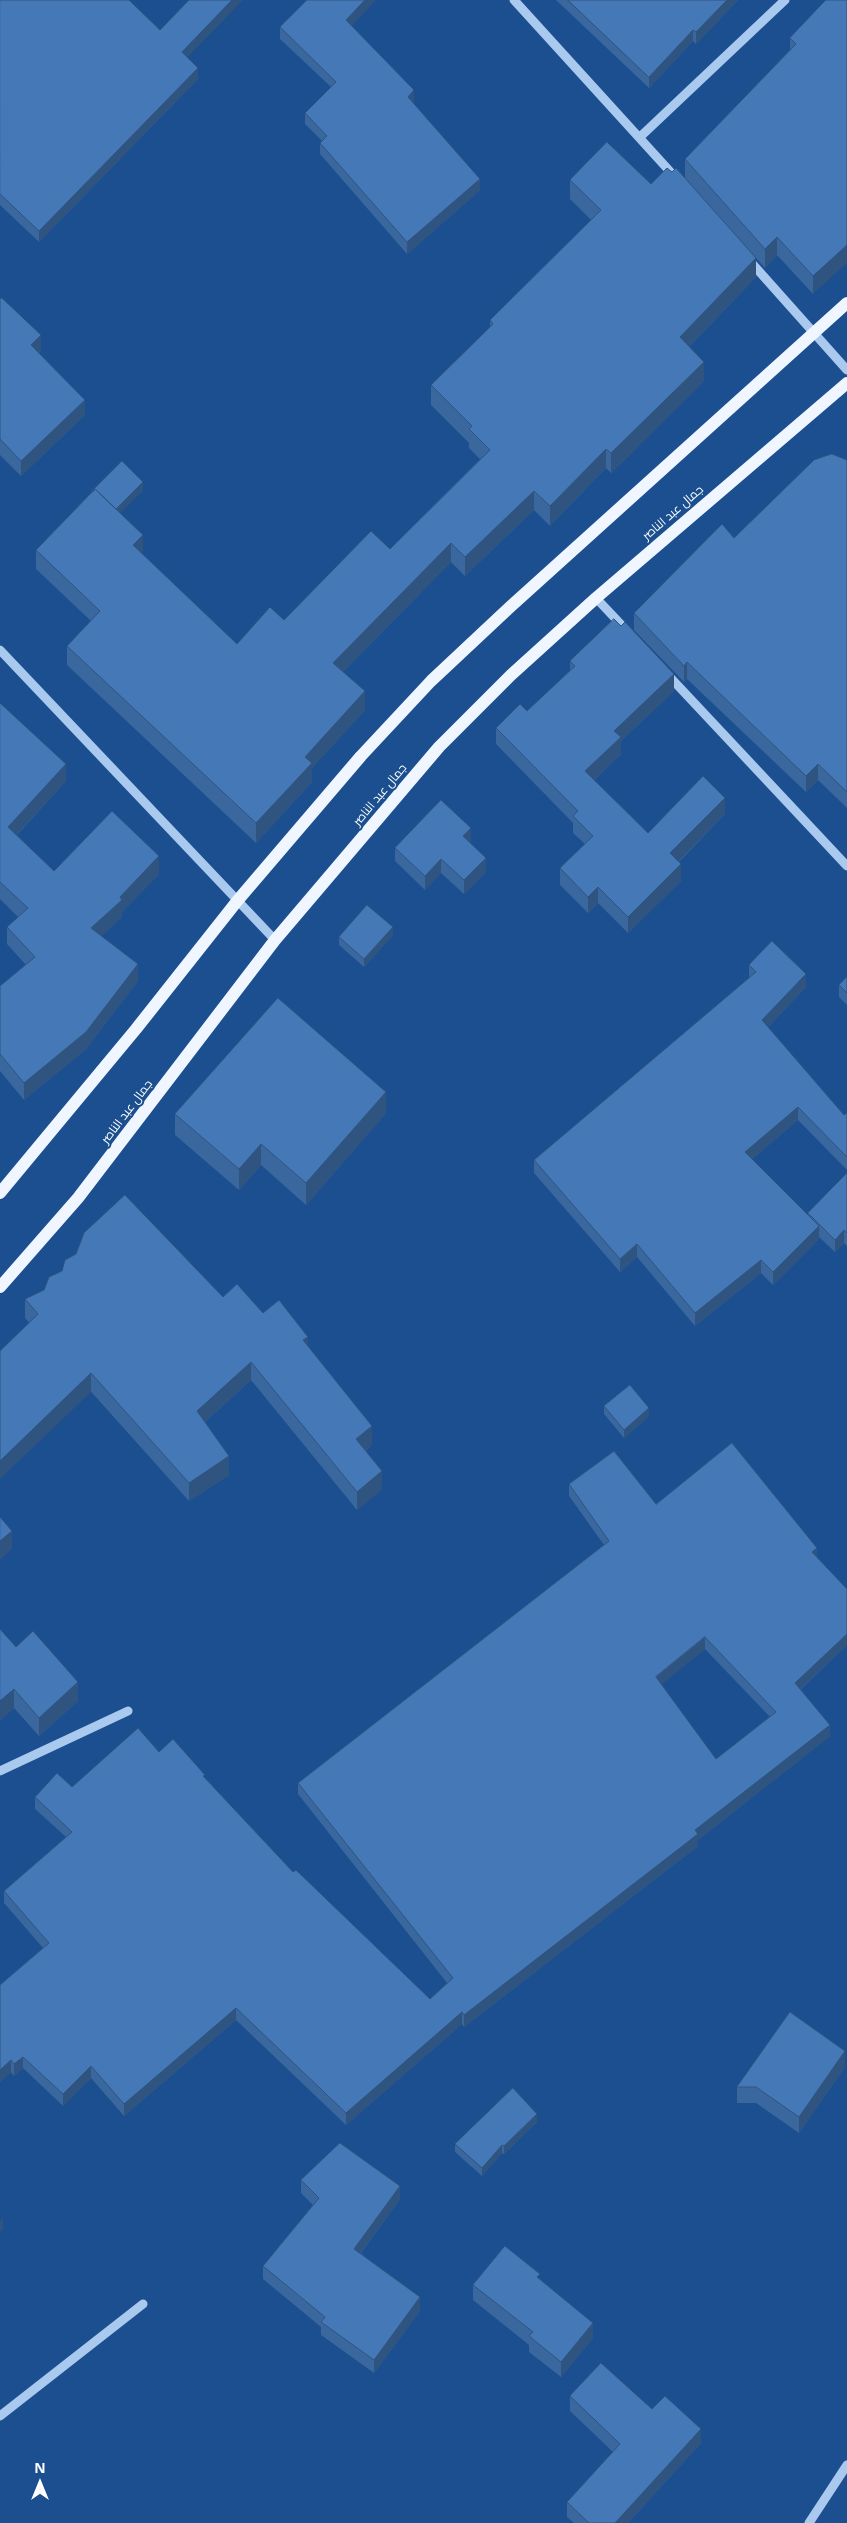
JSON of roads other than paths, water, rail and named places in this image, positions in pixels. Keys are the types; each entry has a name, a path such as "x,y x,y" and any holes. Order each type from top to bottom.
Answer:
{"main road":[{"path":"0,1193 136,1029 238,900 361,756 431,681 510,606 847,304"},
{"name":"جمال عبد الناصر","path":"0,1287 78,1198 275,940 438,747 512,675 596,598 847,383"}],"street":[{"path":"514,0 684,187"},
{"path":"640,137 785,0"},
{"path":"742,253 847,370"},
{"path":"596,598 636,642"},
{"path":"0,650 275,940"},
{"path":"664,670 847,866"},
{"path":"0,1771 128,1711"},
{"path":"0,2416 144,2304"},
{"path":"809,2523 847,2465"}]}
